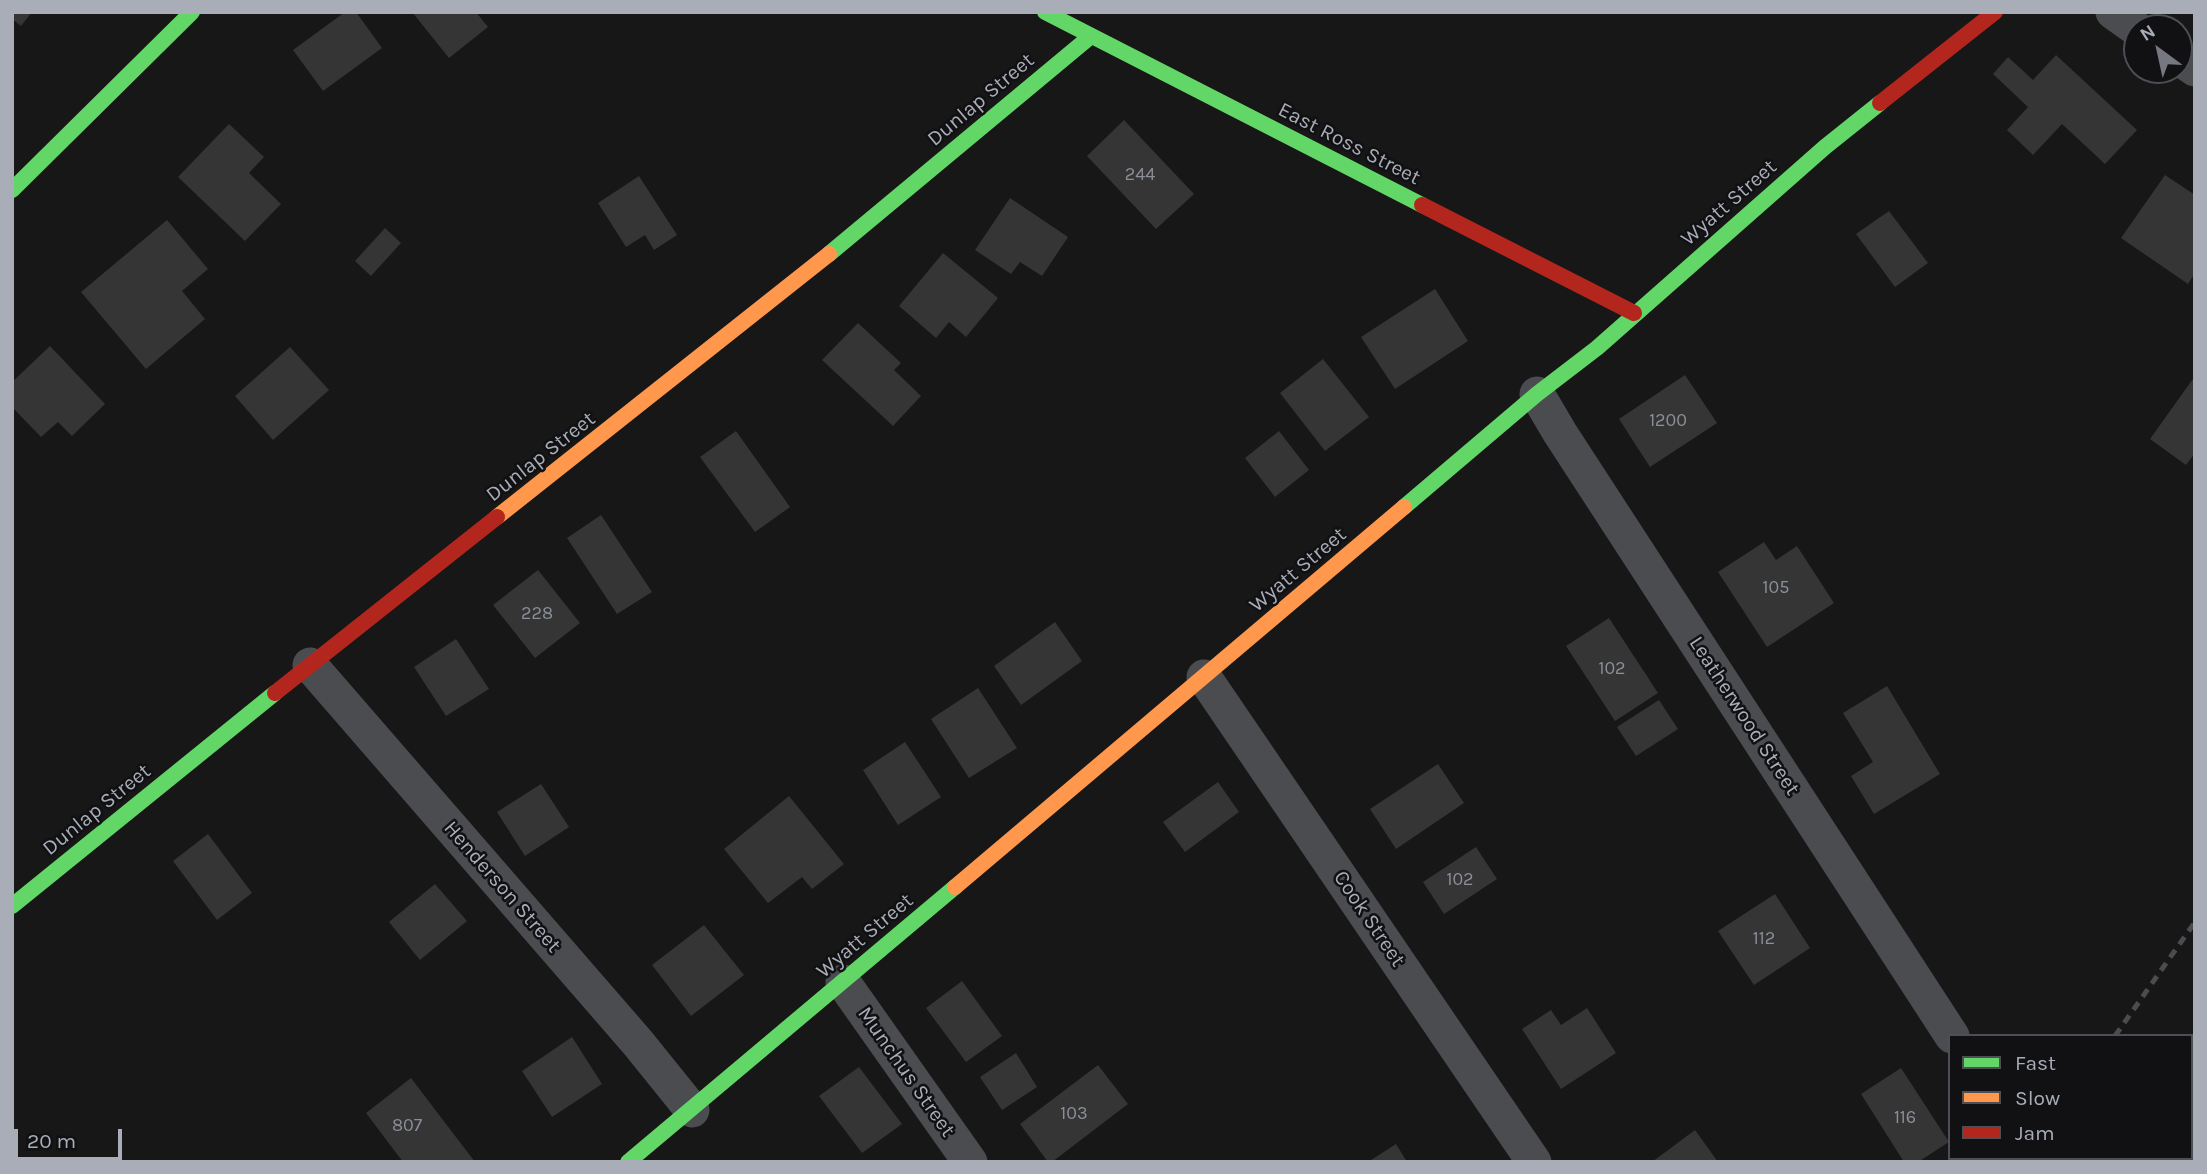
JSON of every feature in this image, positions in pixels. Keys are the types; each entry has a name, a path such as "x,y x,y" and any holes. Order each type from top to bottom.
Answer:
{"street":[{"path":"12,190 192,12"},
{"name":"East Ross Street","path":"1045,12 1634,313"},
{"name":"Wyatt Street","path":"628,1162 1537,394 1597,348 1825,147 1995,12"},
{"name":"Dunlap Street","path":"12,905 310,665 788,288 1091,36"},
{"name":"Leatherwood Street","path":"1537,394 1951,1034"},
{"name":"Henderson Street","path":"310,665 638,1043 692,1110"},
{"name":"Cook Street","path":"1204,677 1534,1162"},
{"name":"Munchus Street","path":"843,982 970,1162"}],"building":[{"path":"12,12 32,12 21,26 12,19"},
{"path":"345,12 356,12 382,48 323,91 293,50"},
{"path":"412,12 476,12 488,27 449,58"},
{"path":"2056,55 2137,130 2105,164 2062,124 2033,155 2007,130 2028,107 1993,74 2008,57 2033,80"},
{"path":"1124,120 1194,194 1156,229 1087,156"},
{"path":"229,124 264,157 249,173 281,204 245,241 178,177"},
{"path":"2165,175 2195,195 2195,273 2188,284 2121,238"},
{"path":"639,176 677,235 654,250 645,235 626,247 598,203"},
{"path":"1010,198 1068,237 1042,276 1020,262 1011,274 975,250"},
{"path":"1889,211 1928,263 1895,287 1856,234"},
{"path":"167,220 208,269 182,291 205,319 146,369 81,292"},
{"path":"385,228 401,243 371,276 355,261"},
{"path":"943,253 998,298 966,337 949,322 936,338 899,306"},
{"path":"1435,289 1468,341 1395,389 1361,337"},
{"path":"858,323 901,363 894,370 921,396 893,426 822,360"},
{"path":"50,346 105,404 72,436 58,422 41,437 12,407 12,382"},
{"path":"290,347 329,390 273,440 235,396"},
{"path":"1323,359 1369,417 1325,451 1280,393"},
{"path":"1685,375 1717,423 1650,467 1619,419"},
{"path":"2195,376 2195,453 2186,465 2150,439"},
{"path":"736,431 790,507 755,532 700,457"},
{"path":"1279,431 1309,470 1275,497 1245,458"},
{"path":"601,515 652,592 617,614 567,538"},
{"path":"1764,542 1776,560 1797,546 1834,603 1767,647 1718,572"},
{"path":"538,570 580,623 535,658 493,605"},
{"path":"1609,618 1658,693 1615,721 1566,646"},
{"path":"1055,622 1082,661 1021,705 994,666"},
{"path":"456,639 489,689 446,716 414,667"},
{"path":"1887,686 1940,774 1874,814 1851,776 1873,762 1843,713"},
{"path":"978,688 1017,748 969,778 931,719"},
{"path":"1659,700 1678,729 1636,756 1617,727"},
{"path":"905,742 941,797 898,825 863,770"},
{"path":"1438,764 1464,803 1396,849 1370,809"},
{"path":"1218,782 1239,812 1185,852 1163,822"},
{"path":"541,784 569,827 525,856 497,812"},
{"path":"789,796 844,864 812,889 802,877 768,903 724,849"},
{"path":"208,834 252,893 217,920 173,861"},
{"path":"1476,847 1497,879 1444,914 1423,882"},
{"path":"435,884 467,921 420,960 389,922"},
{"path":"1775,894 1810,948 1754,985 1718,931"},
{"path":"704,925 744,975 691,1016 652,965"},
{"path":"962,981 1002,1036 966,1062 926,1008"},
{"path":"1587,1008 1616,1053 1561,1089 1522,1029 1551,1010 1561,1025"},
{"path":"572,1037 602,1084 552,1117 522,1071"},
{"path":"1016,1053 1037,1087 1002,1110 980,1077"},
{"path":"1098,1065 1128,1104 1052,1162 1048,1162 1020,1124"},
{"path":"859,1067 902,1124 862,1153 819,1096"},
{"path":"1901,1068 1948,1143 1918,1162 1904,1162 1861,1094"},
{"path":"411,1078 475,1162 403,1162 366,1113"},
{"path":"1695,1130 1718,1162 1652,1162"},
{"path":"2193,1137 2195,1138 2195,1162 2165,1162 2193,1160"},
{"path":"1396,1144 1407,1162 1368,1162"}],"railway":[{"path":"2116,1034 2195,922"}],"traffic: fast":[{"path":"12,190 192,12"},
{"path":"1045,12 1422,205"},
{"path":"829,254 1091,36"},
{"path":"1404,507 1537,394 1597,348 1825,147 1880,103"},
{"path":"12,906 275,693"},
{"path":"628,1162 955,887"}],"traffic: slow":[{"path":"497,517 829,254"},
{"path":"955,887 1404,507"}],"traffic: jam":[{"path":"1880,103 1995,12"},
{"path":"1422,205 1634,313"},
{"path":"275,693 497,517"}]}
